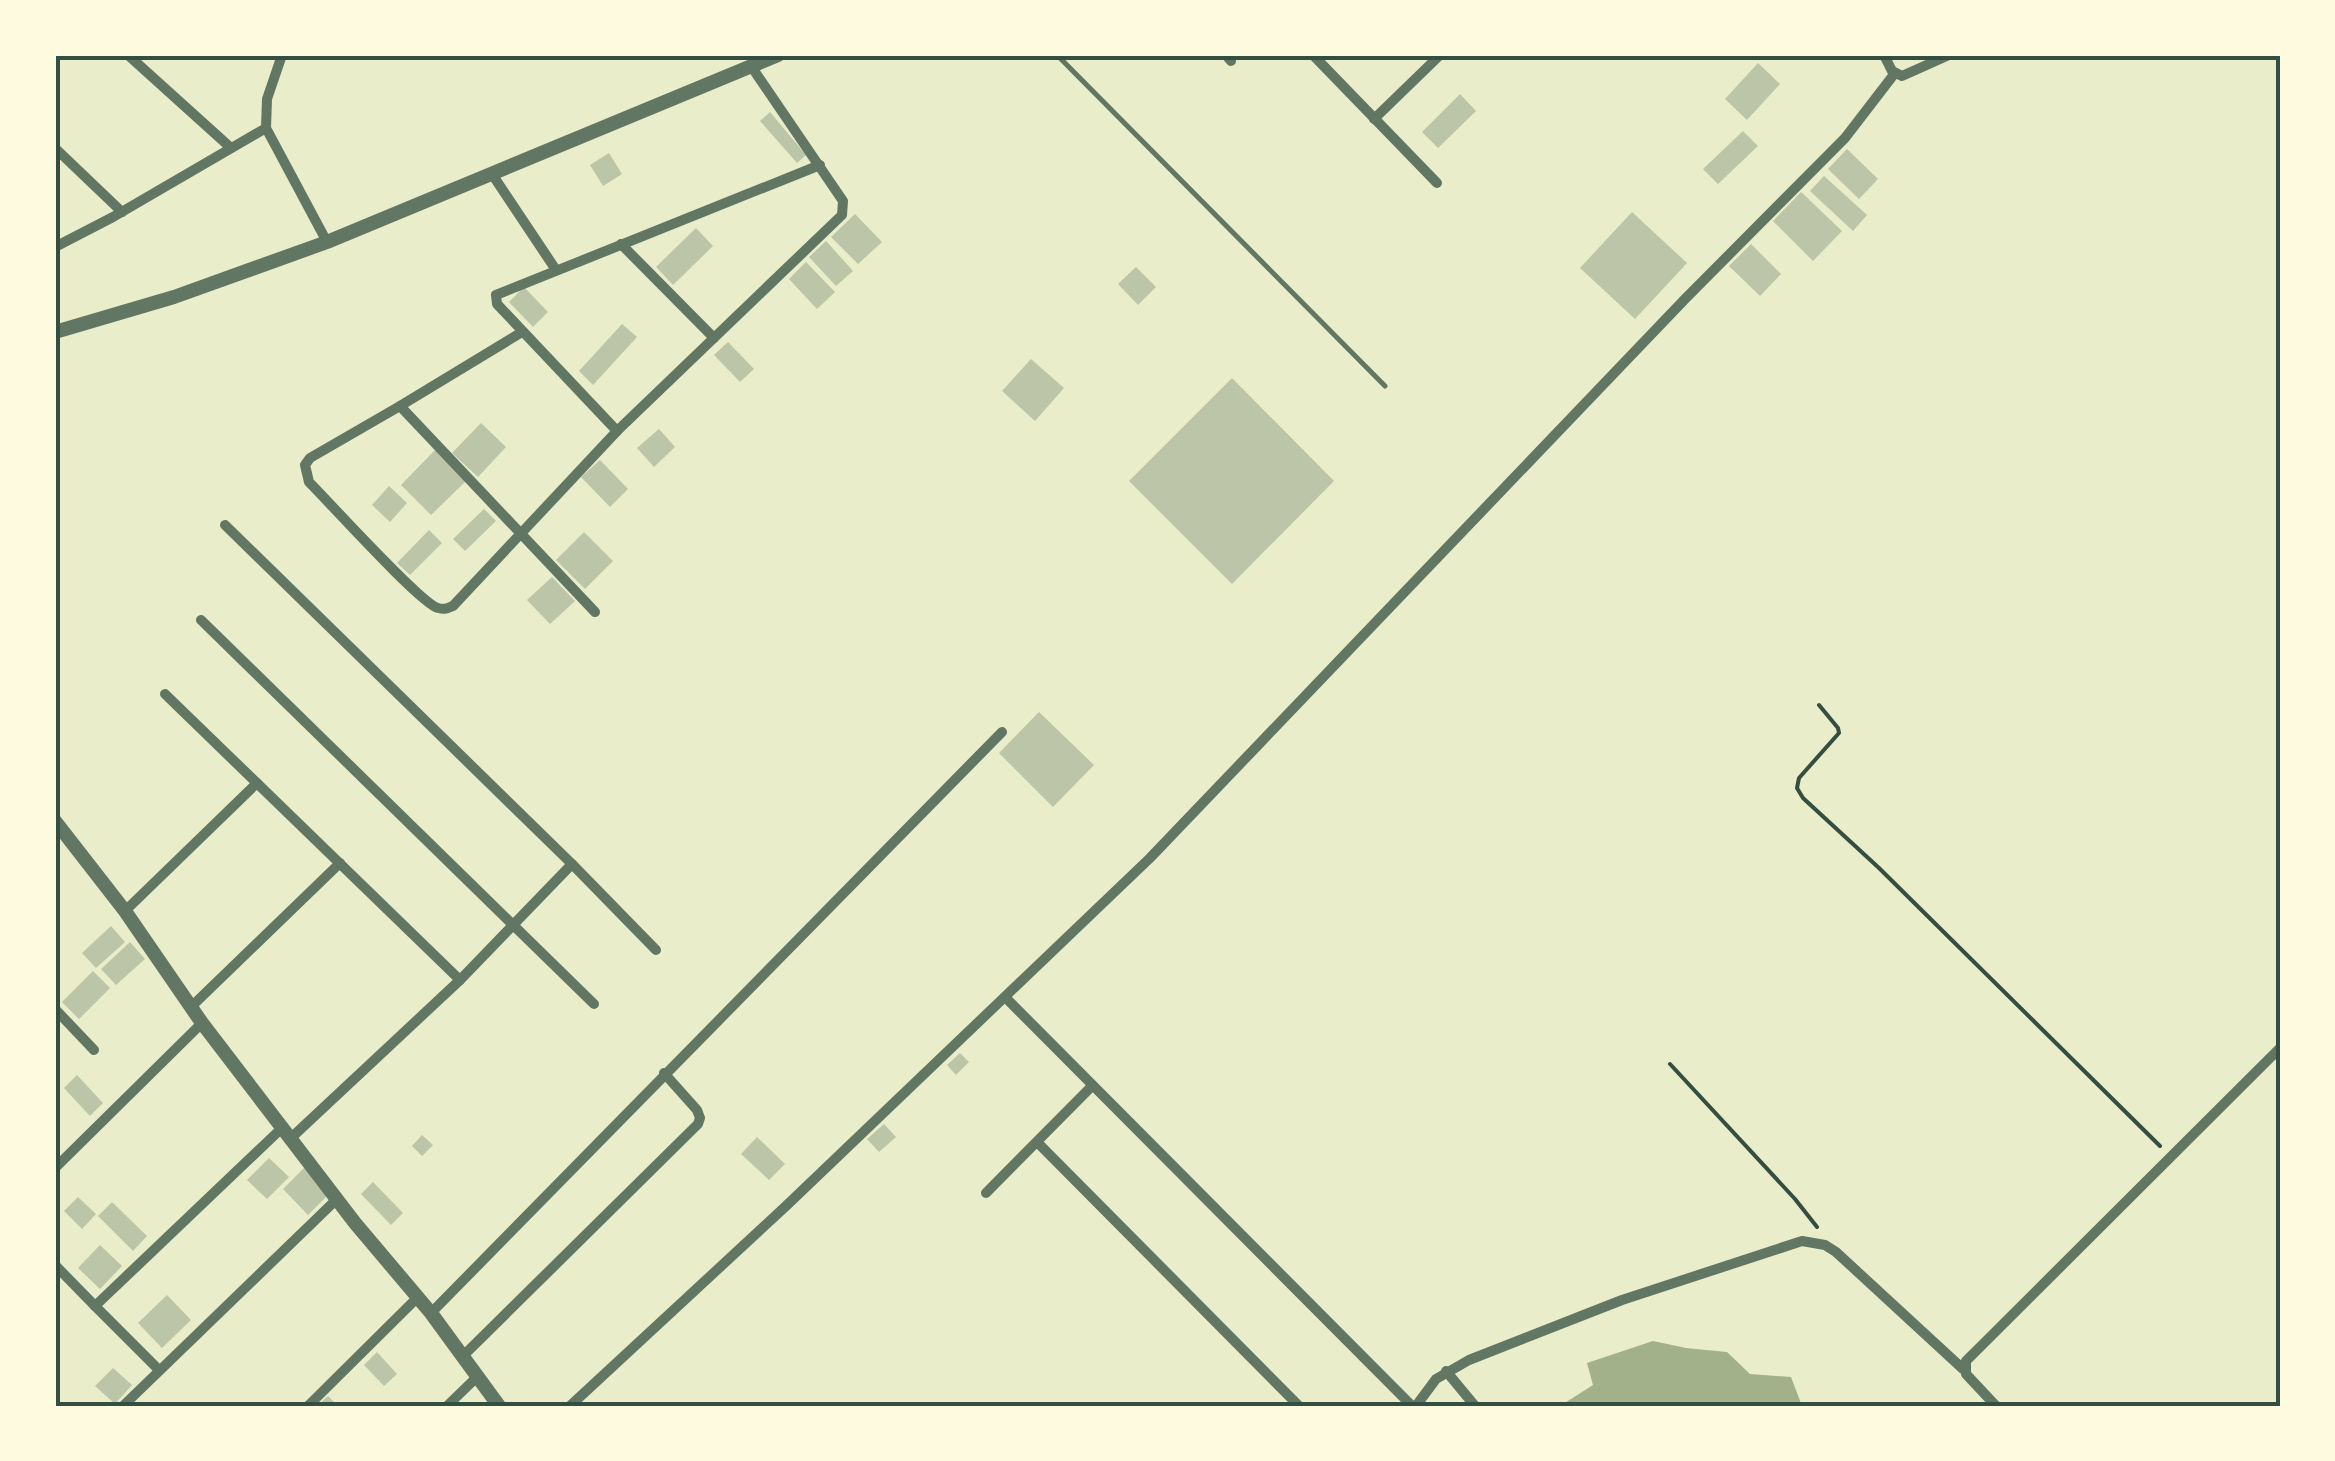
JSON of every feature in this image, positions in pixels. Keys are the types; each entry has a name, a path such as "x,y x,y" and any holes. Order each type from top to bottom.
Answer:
{"street":[{"path":"128,55 231,148"},
{"path":"282,55 268,99 266,128 327,242"},
{"path":"55,332 174,298 327,242 778,55"},
{"path":"1314,55 1437,183"},
{"path":"1374,119 1440,55"},
{"path":"1884,55 1895,73"},
{"path":"1895,73 1911,74 1950,55"},
{"path":"522,332 310,458 304,469 310,482 409,584 440,609 453,606 617,431 842,215 843,201 751,66"},
{"path":"570,1406 1150,858 1660,325 1845,138 1895,73"},
{"path":"55,247 266,128"},
{"path":"55,148 122,212"},
{"path":"617,431 522,332 494,298 498,292 820,165"},
{"path":"492,174 556,270"},
{"path":"621,244 714,338"},
{"path":"400,406 595,612"},
{"path":"225,525 656,950"},
{"path":"201,620 594,1004"},
{"path":"165,694 460,980"},
{"path":"431,1313 1002,732"},
{"path":"126,911 257,784"},
{"path":"55,822 126,911 202,1023 337,1199 431,1313 499,1406"},
{"path":"192,1006 340,864"},
{"path":"95,1306 460,980 572,864"},
{"path":"1005,996 1414,1406 1446,1371 1622,1300 1790,1244 1821,1244 1851,1264 1963,1369 1996,1406"},
{"path":"55,1010 94,1050"},
{"path":"55,1168 202,1023"},
{"path":"1963,1369 1974,1352 2280,1048"},
{"path":"463,1356 698,1124 697,1110 664,1073"},
{"path":"986,1193 1092,1086"},
{"path":"1036,1142 1299,1406"},
{"path":"123,1406 337,1199"},
{"path":"55,1265 159,1370"},
{"path":"308,1406 418,1297"},
{"path":"1446,1371 1475,1406"},
{"path":"447,1406 477,1377"}],"lane":[{"path":"1058,55 1386,386"}],"path":[{"path":"1819,706 1839,733 1802,772 1797,788 1803,798 2172,1158"},
{"path":"1670,1064 1814,1220 1821,1244"}],"shaded area":[{"path":"1653,1341 1727,1352 1750,1374 1791,1377 1802,1406 1560,1406 1593,1385 1587,1363"}],"building":[{"path":"1758,63 1780,84 1747,120 1725,99"},
{"path":"1460,94 1476,111 1438,148 1422,132"},
{"path":"770,112 806,155 797,163 760,121"},
{"path":"1743,131 1758,146 1718,184 1703,169"},
{"path":"1847,149 1878,179 1859,199 1828,169"},
{"path":"609,153 622,174 603,186 590,165"},
{"path":"1824,176 1867,215 1853,231 1810,191"},
{"path":"1801,192 1842,231 1813,261 1773,221"},
{"path":"1632,212 1687,263 1635,319 1580,268"},
{"path":"855,214 882,242 858,264 831,237"},
{"path":"696,228 713,246 673,285 656,267"},
{"path":"826,241 853,271 836,286 809,257"},
{"path":"1751,244 1781,274 1760,296 1729,266"},
{"path":"806,262 835,292 817,309 789,279"},
{"path":"1136,267 1156,287 1138,305 1118,284"},
{"path":"524,287 548,312 533,327 509,302"},
{"path":"622,324 637,337 593,385 579,371"},
{"path":"728,342 754,369 740,382 714,355"},
{"path":"1031,359 1064,388 1035,421 1002,391"},
{"path":"1232,378 1334,481 1232,584 1129,481"},
{"path":"481,423 506,447 478,477 452,453"},
{"path":"659,429 675,447 654,467 637,448"},
{"path":"435,450 466,481 431,515 401,485"},
{"path":"600,460 628,489 610,507 581,477"},
{"path":"389,486 407,503 390,522 372,505"},
{"path":"484,509 496,521 465,551 453,539"},
{"path":"429,530 442,543 410,575 397,563"},
{"path":"584,532 613,561 585,589 556,560"},
{"path":"552,577 575,601 550,624 527,600"},
{"path":"1039,712 1094,765 1053,807 999,753"},
{"path":"111,926 125,942 96,968 82,953"},
{"path":"130,942 145,959 116,985 101,969"},
{"path":"93,971 110,988 79,1019 62,1002"},
{"path":"960,1053 969,1062 956,1075 947,1065"},
{"path":"77,1075 103,1103 90,1116 64,1088"},
{"path":"884,1124 896,1137 879,1152 867,1139"},
{"path":"422,1135 433,1145 422,1156 412,1146"},
{"path":"757,1137 785,1164 769,1180 741,1154"},
{"path":"269,1158 289,1177 267,1199 247,1180"},
{"path":"306,1166 331,1192 308,1215 283,1189"},
{"path":"373,1182 403,1213 391,1225 361,1194"},
{"path":"78,1197 96,1214 82,1229 64,1211"},
{"path":"112,1202 147,1236 133,1251 98,1216"},
{"path":"100,1245 122,1266 100,1289 78,1268"},
{"path":"167,1295 191,1320 162,1348 138,1323"},
{"path":"377,1352 397,1374 384,1386 364,1365"},
{"path":"113,1368 132,1385 115,1404 95,1386"},
{"path":"328,1396 338,1406 317,1406"}]}
